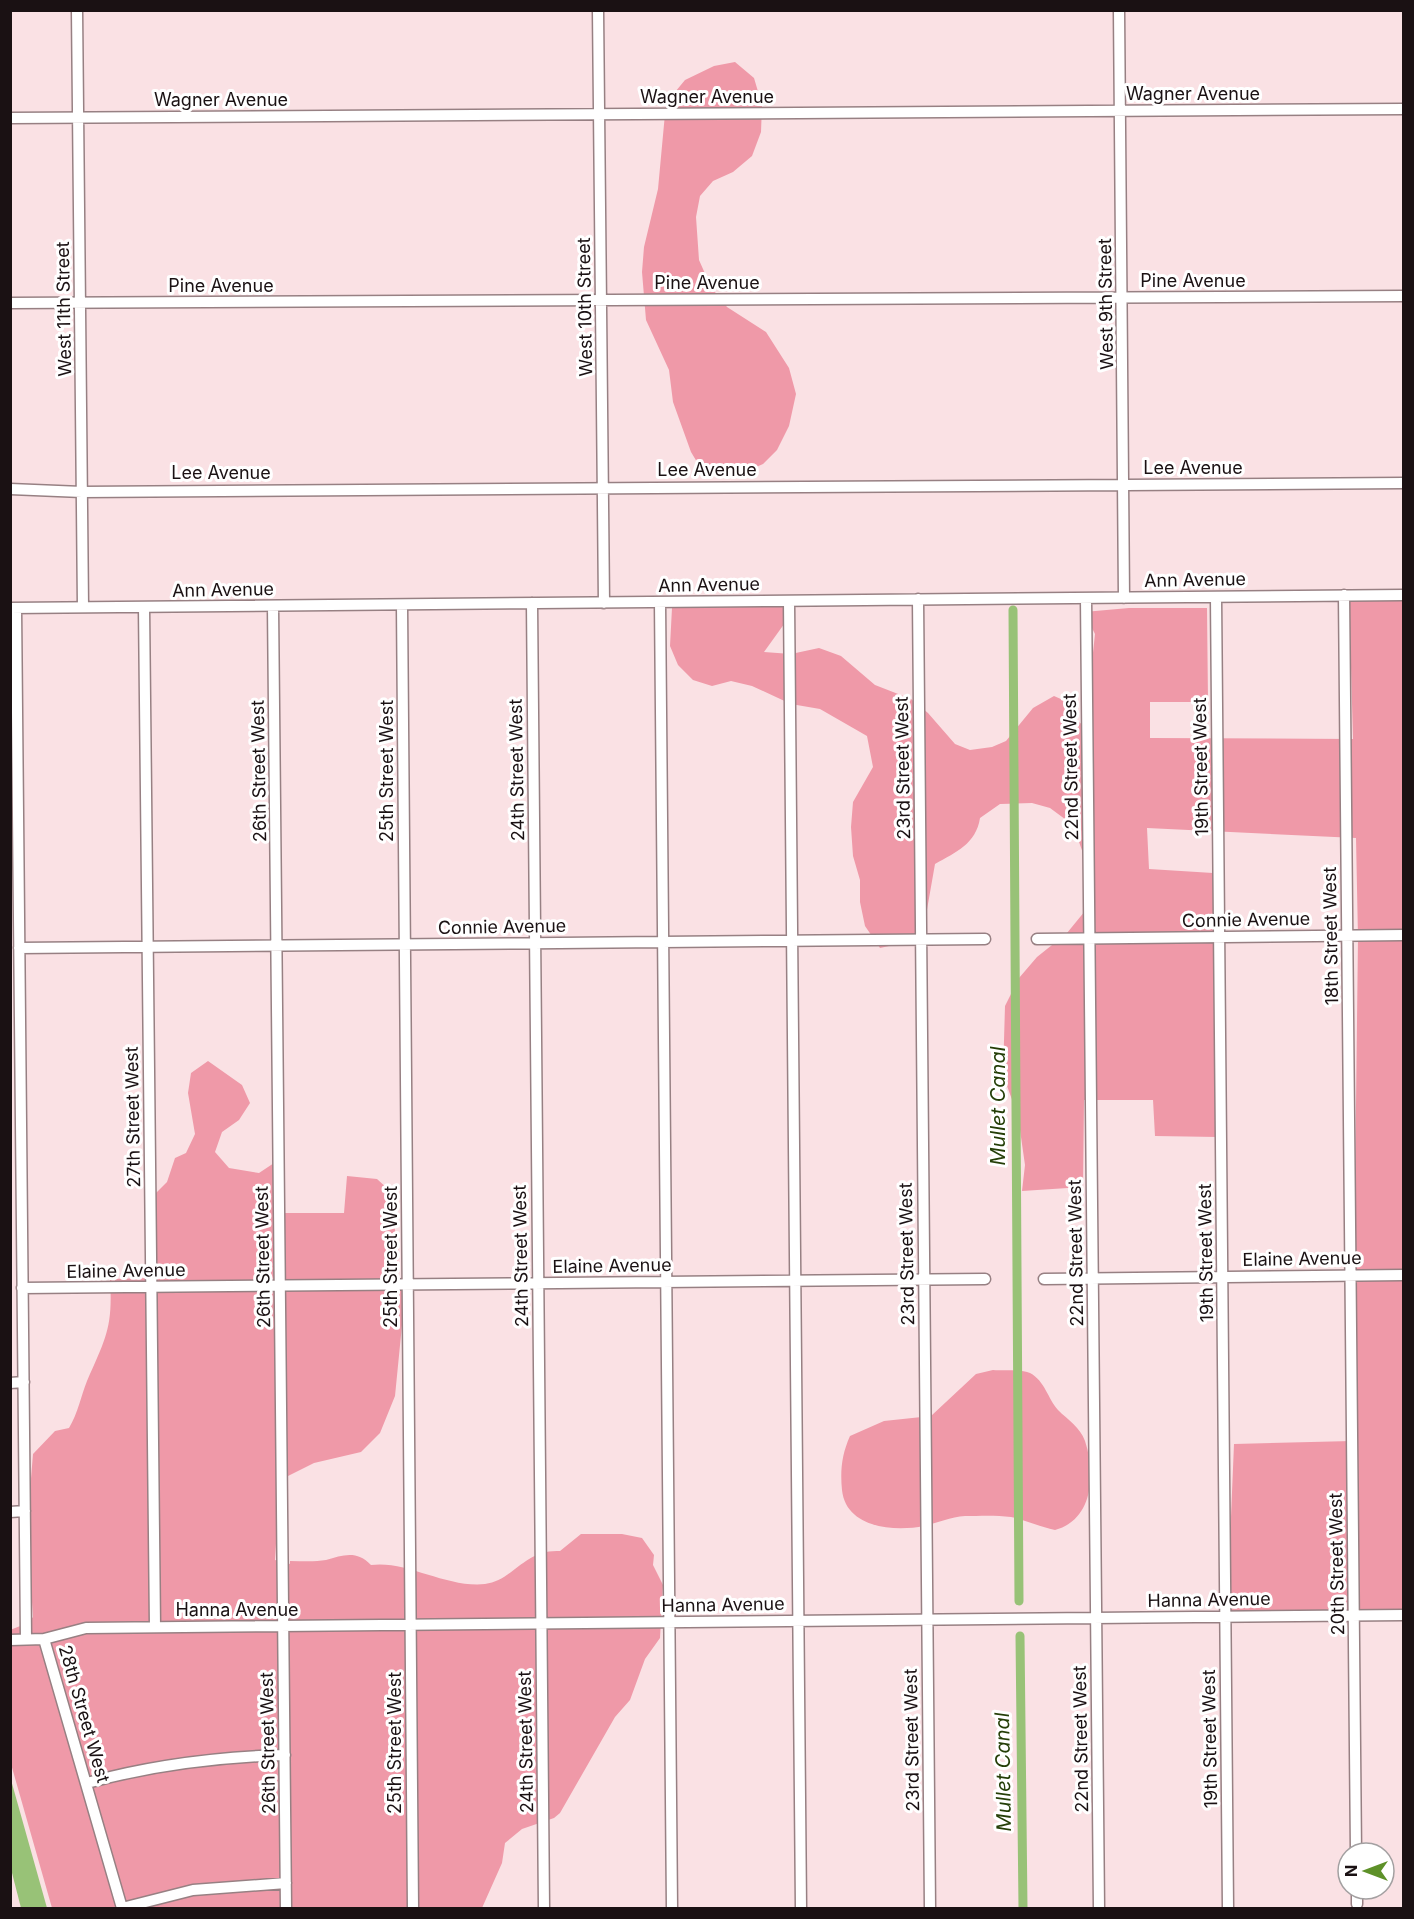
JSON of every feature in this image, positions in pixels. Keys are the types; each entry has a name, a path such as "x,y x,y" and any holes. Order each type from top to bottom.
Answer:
{"street":[{"name":"West 11th Street","path":"77,10 83,607"},
{"name":"West 10th Street","path":"598,10 604,603"},
{"name":"West 9th Street","path":"1119,10 1124,598"},
{"name":"Wagner Avenue","path":"10,118 1404,109"},
{"name":"Pine Avenue","path":"10,303 1404,296"},
{"name":"Lee Avenue","path":"10,489 82,492 1404,483"},
{"name":"18th Street West","path":"1344,595 1351,1275"},
{"name":"Ann Avenue","path":"13,608 1404,595"},
{"name":"19th Street West","path":"1216,597 1228,1908"},
{"name":"22nd Street West","path":"1086,598 1099,1908"},
{"name":"23rd Street West","path":"918,599 930,1908"},
{"path":"789,601 801,1908"},
{"path":"660,602 672,1908"},
{"name":"24th Street West","path":"532,603 544,1908"},
{"name":"25th Street West","path":"402,604 412,1908"},
{"name":"26th Street West","path":"273,606 286,1908"},
{"name":"27th Street West","path":"144,607 155,1627"},
{"path":"13,608 14,867 19,948 15,996 16,1253 22,1288 26,1639"},
{"name":"Connie Avenue","path":"1038,939 1404,935"},
{"name":"Connie Avenue","path":"19,948 986,939"},
{"name":"20th Street West","path":"1351,1275 1356,1841"},
{"name":"Elaine Avenue","path":"1044,1279 1404,1275"},
{"name":"Elaine Avenue","path":"22,1288 985,1279"},
{"path":"10,1383 24,1382"},
{"path":"10,1512 25,1511"},
{"name":"Hanna Avenue","path":"45,1639 75,1629 155,1627 1404,1615"},
{"name":"28th Street West","path":"10,1640 45,1639 122,1908"},
{"path":"87,1783 135,1771 203,1760 285,1755"},
{"path":"122,1908 193,1890 286,1883"}],"shaded area":[{"path":"735,62 754,78 762,105 761,132 752,156 733,172 713,181 700,196 696,217 699,260 711,287 727,307 766,332 789,368 796,394 789,426 777,450 763,464 743,473 720,473 697,462 691,452 673,402 669,370 646,320 642,272 644,247 658,189 666,103 685,80 714,66"},
{"path":"1403,595 1403,1614 1227,1614 1234,1444 1352,1441 1358,938 1356,838 1147,828 1149,869 1213,873 1218,1137 1155,1136 1153,1100 1084,1100 1083,1187 1022,1191 1025,1165 1018,1116 1003,1075 1005,1006 1019,978 1037,957 1067,933 1085,911 1084,856 1073,825 1050,808 1032,803 1000,804 980,818 970,841 935,864 925,921 907,942 880,948 865,926 860,902 860,880 853,856 851,827 853,802 873,767 867,736 820,709 791,704 752,686 731,681 712,686 693,680 678,665 670,646 672,608 680,608 684,605 793,600 787,620 764,652 791,654 819,648 841,656 875,685 911,699 928,713 955,744 970,750 992,747 1006,741 1033,708 1054,696 1070,703 1073,717 1085,727 1095,634 1084,612 1129,608 1207,608 1208,702 1150,702 1150,738 1353,739 1349,596"},
{"path":"208,1061 242,1085 250,1103 239,1120 222,1132 215,1152 229,1168 259,1173 277,1161 279,1213 344,1213 347,1176 377,1179 388,1189 399,1253 397,1269 402,1291 402,1325 395,1396 380,1433 361,1452 314,1463 280,1480 275,1560 290,1564 290,1561 317,1561 350,1555 360,1557 371,1565 398,1566 456,1582 485,1584 495,1582 537,1555 560,1551 581,1534 622,1534 642,1538 654,1555 653,1565 663,1585 660,1638 645,1659 630,1700 615,1717 560,1813 554,1818 522,1829 505,1843 502,1863 482,1908 52,1908 11,1764 10,1630 28,1623 33,1617 27,1527 33,1454 55,1431 69,1428 75,1416 107,1332 111,1295 110,1279 151,1278 151,1198 167,1182 175,1158 186,1153 195,1134 188,1093 191,1073"},
{"path":"993,1370 1022,1371 1035,1376 1058,1410 1083,1436 1088,1454 1090,1481 1084,1506 1077,1517 1068,1525 1055,1530 1011,1517 994,1516 965,1516 924,1526 899,1528 873,1524 862,1520 852,1512 845,1503 841,1483 843,1456 850,1436 884,1421 931,1416 976,1374"},
{"path":"11,1780 47,1908 21,1908 11,1869"}],"waterway":[{"name":"Mullet Canal","path":"1013,610 1019,1601"},
{"name":"Mullet Canal","path":"1020,1636 1023,1908"}]}
